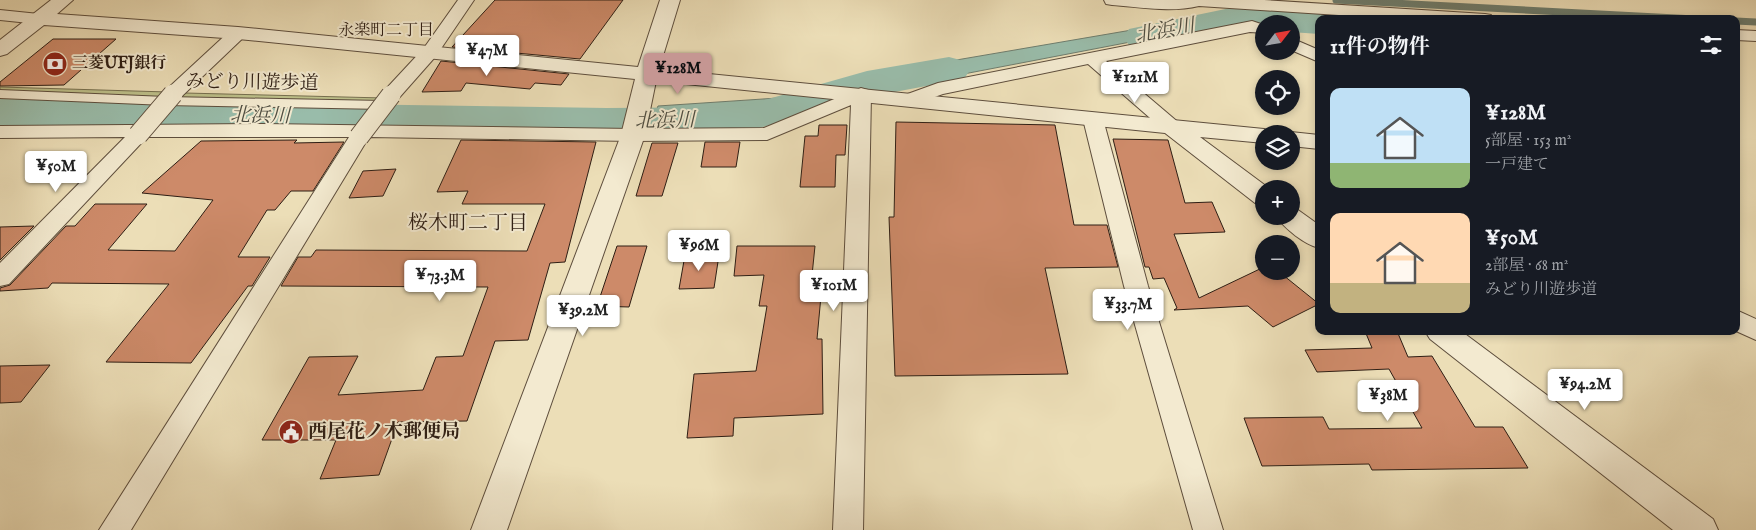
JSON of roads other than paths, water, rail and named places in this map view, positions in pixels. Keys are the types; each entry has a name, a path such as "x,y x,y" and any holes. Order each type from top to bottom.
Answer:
{"street":[{"path":"0,50 63,0"},
{"path":"114,530 359,137 387,100 430,52 466,0"},
{"path":"489,530 633,134 645,80 670,0"},
{"path":"1112,0 1161,4 1199,2 1417,15"},
{"path":"1199,2 1255,27"},
{"path":"0,15 238,33 430,52 645,80 714,82 861,94 1255,135"},
{"path":"909,100 938,88 1091,57 1255,29"},
{"path":"0,278 138,135 169,98 238,33"},
{"path":"1740,35 1756,36"},
{"path":"1300,48 1315,55"},
{"path":"1091,57 1172,127 1255,190"},
{"name":"みどり川遊歩道","path":"0,94 387,100"},
{"path":"0,132 263,130 767,134 861,94"},
{"path":"848,530 861,94"},
{"path":"1094,119 1136,286 1208,530"},
{"path":"1300,140 1315,142"},
{"path":"1300,224 1315,236"},
{"path":"1740,321 1756,331"},
{"path":"1445,335 1700,530"}],"water":[{"path":"1242,11 1315,15 1315,25 1300,24 1300,15 1255,15 1255,22"},
{"name":"北浜川","path":"1202,18 1219,25 896,87 851,78"},
{"name":"北浜川","path":"793,97 830,104 755,125 649,127 658,106"},
{"path":"0,100 151,109 140,122 0,123"},
{"name":"北浜川","path":"411,108 615,110 612,127 399,125"},
{"name":"北浜川","path":"181,110 374,110 366,121 169,123"}],"waterway":[{"path":"1209,25 1256,0"},
{"path":"1336,0 1619,15"},
{"name":"北浜川","path":"1143,37 1240,18 1315,22"},
{"path":"1740,21 1756,22"},
{"name":"北浜川","path":"0,112 607,122 742,120 867,84 949,70"}],"place":[{"name":"三菱UFJ銀行","path":"55,64"},
{"name":"西尾花ノ木郵便局","path":"291,432"}],"district":[{"name":"永楽町二丁目","path":"386,31"},
{"name":"桜木町二丁目","path":"468,223"}]}
